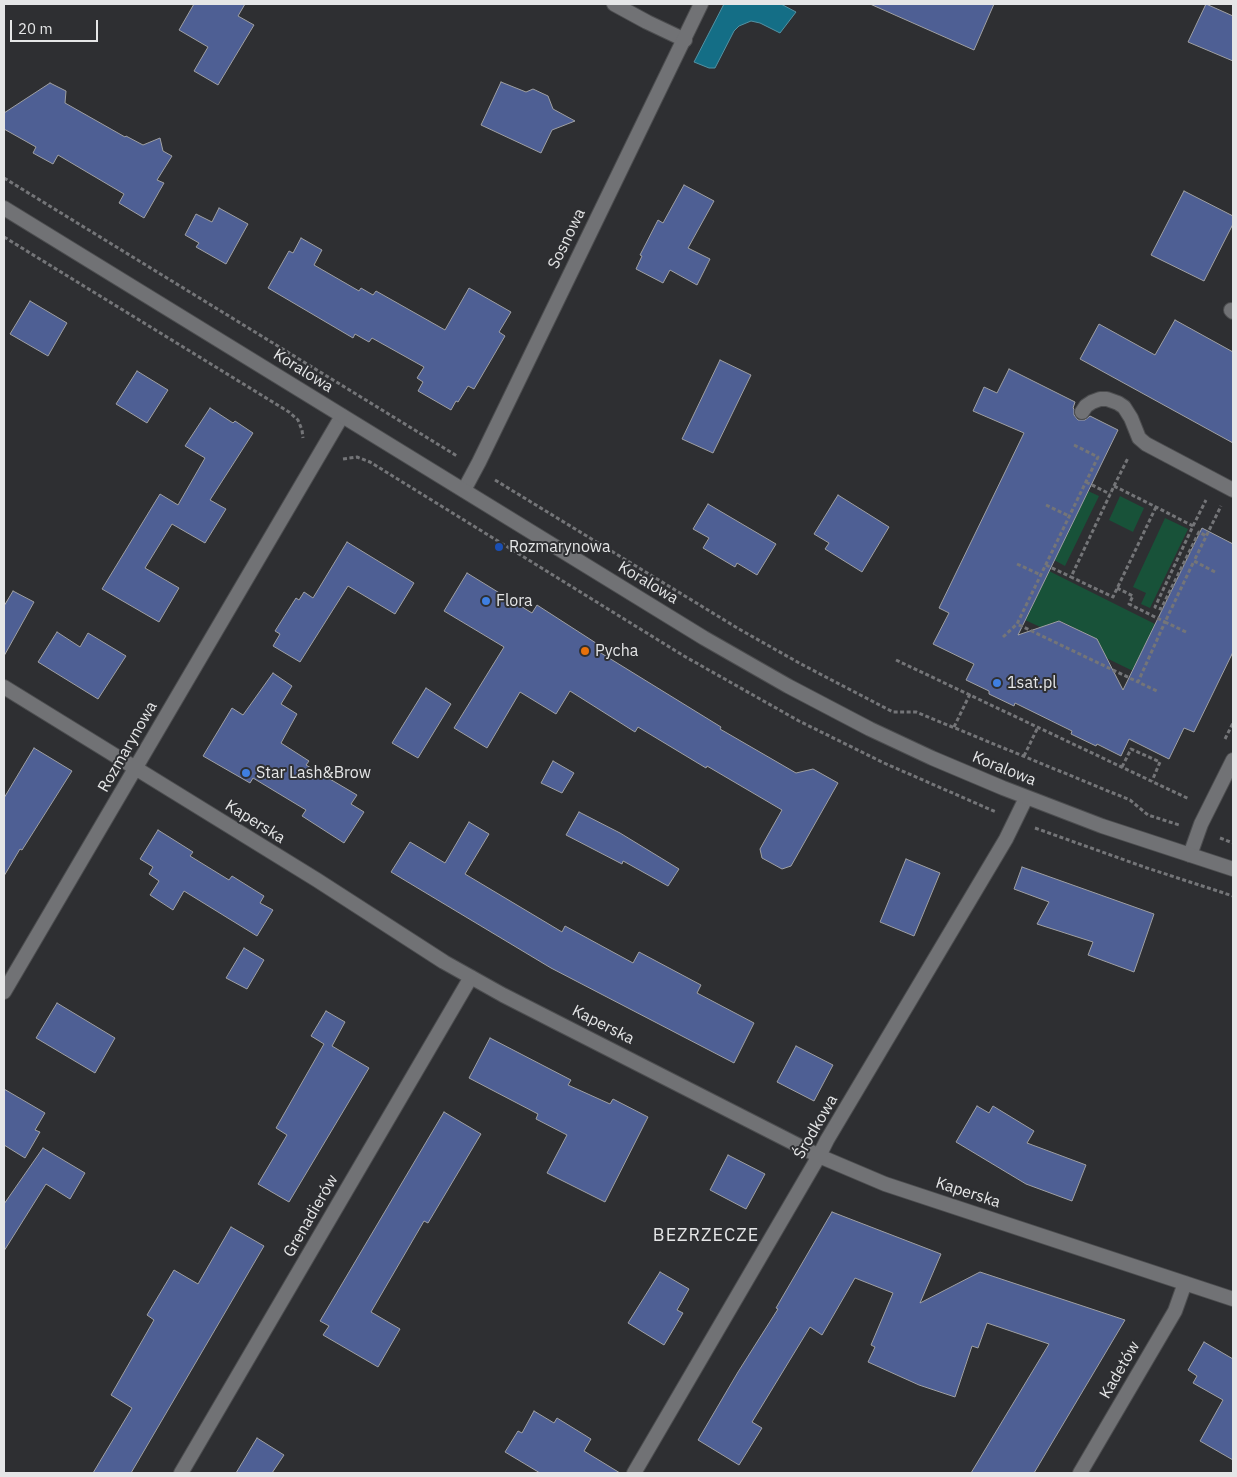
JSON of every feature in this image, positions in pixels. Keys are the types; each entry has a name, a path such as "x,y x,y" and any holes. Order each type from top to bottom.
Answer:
{"street":[{"path":"614,4 684,40"},
{"name":"Sosnowa","path":"464,490 701,4"},
{"name":"Koralowa","path":"4,208 772,678 932,758 1026,798 1102,826 1233,869"},
{"path":"1082,412 1092,402 1107,399 1113,401 1124,407 1141,439 1146,444 1233,490"},
{"name":"Rozmarynowa","path":"4,992 342,416"},
{"name":"Kaperska","path":"4,687 317,880 444,962 503,995 819,1156 885,1184 1233,1299"},
{"path":"1190,855 1201,824 1233,760"},
{"name":"Środkowa","path":"634,1473 827,1140 1006,839 1026,798"},
{"name":"Grenadierów","path":"181,1473 472,977"},
{"name":"Kadetów","path":"1080,1473 1175,1311 1185,1283"}],"path":[{"path":"4,178 462,459"},
{"path":"4,237 289,412 298,420 300,425 303,435 302,445"},
{"path":"1071,577 1134,446 1141,439"},
{"path":"1003,637 1018,624 1098,457 1074,445"},
{"path":"490,477 706,610 801,664 893,712 916,712 1130,800 1148,815 1182,826"},
{"path":"1086,482 1110,494"},
{"path":"1114,486 1193,526"},
{"path":"1206,536 1199,532 1161,609 1155,606 1208,497"},
{"path":"1138,682 1222,503 1215,500"},
{"path":"1046,505 1069,516"},
{"path":"1046,565 1113,597 1156,507"},
{"path":"1194,561 1215,572"},
{"path":"1017,564 1041,575"},
{"path":"1117,588 1133,596 1129,604 1186,632"},
{"path":"1018,624 1157,691"},
{"path":"896,660 1190,799"},
{"path":"954,727 970,694"},
{"path":"1024,756 1038,727"},
{"path":"1122,767 1131,748 1160,762 1152,781"},
{"path":"1028,826 1233,896"},
{"path":"1213,836 1233,843"}],"green space":[{"path":"1088,491 1099,496 1065,566 1054,560"},
{"path":"1120,496 1144,508 1133,532 1109,520"},
{"path":"1165,518 1188,529 1150,608 1141,604 1146,593 1133,587"},
{"path":"1049,571 1155,624 1133,671 1098,654 1097,639 1060,621 1052,623 1049,631 1025,620"}],"water":[{"path":"724,4 781,4 796,12 780,33 760,23 751,21 739,26 734,31 715,68 709,68 694,62"}],"building":[{"path":"194,4 245,4 238,16 254,25 218,85 194,71 208,47 179,30"},
{"path":"870,4 994,4 974,50"},
{"path":"1206,4 1233,16 1233,61 1188,42"},
{"path":"501,82 526,92 533,89 548,96 553,109 575,121 552,130 541,153 481,125"},
{"path":"50,83 66,91 65,103 125,137 143,145 160,138 163,151 172,156 157,180 164,183 144,218 119,203 124,194 58,155 53,164 33,153 36,147 4,129 4,113"},
{"path":"684,185 714,201 688,248 710,259 697,285 670,270 663,283 636,269 642,256 640,255 658,220 663,223"},
{"path":"1184,191 1233,216 1233,224 1204,281 1151,255"},
{"path":"219,208 248,224 226,264 196,247 199,243 185,235 196,214 212,222"},
{"path":"301,238 322,250 314,265 359,291 361,288 373,295 376,291 445,330 469,288 511,312 499,332 505,336 474,389 468,386 451,410 418,391 423,382 417,378 424,367 372,338 369,342 355,334 353,338 268,288 289,251 293,253"},
{"path":"30,301 67,323 48,356 10,334"},
{"path":"1175,320 1233,352 1233,443 1080,359 1099,324 1155,355"},
{"path":"720,360 751,375 713,453 682,439"},
{"path":"1009,369 1075,402 1073,408 1074,415 1078,420 1085,420 1090,416 1118,430 1018,635 1059,621 1097,639 1123,690 1202,528 1233,544 1233,652 1194,732 1184,728 1169,759 1129,739 1121,756 1071,734 1072,731 1015,703 1014,706 989,694 989,691 966,680 974,664 933,644 949,613 939,608 1024,433 973,411 984,387 997,393"},
{"path":"137,371 168,390 147,423 116,404"},
{"path":"210,408 253,433 210,500 226,509 205,543 172,524 145,568 179,588 159,622 102,589 160,494 178,505 205,458 185,446"},
{"path":"838,495 889,527 862,572 825,549 829,543 814,534"},
{"path":"708,504 776,544 757,575 737,563 735,567 703,548 709,538 693,529"},
{"path":"347,542 414,583 395,614 348,586 300,662 273,646 280,634 275,631 296,598 299,600 304,592 313,598"},
{"path":"467,573 532,613 537,605 599,645 596,650 721,727 720,729 796,773 813,769 838,783 791,866 782,869 762,858 760,849 782,810 707,766 706,768 638,727 635,732 570,691 556,714 520,692 487,748 454,728 504,647 444,611"},
{"path":"13,591 34,602 4,656 4,606"},
{"path":"57,632 80,647 88,633 126,656 98,699 38,662"},
{"path":"273,673 292,686 281,704 297,714 281,743 309,761 306,765 357,795 351,804 364,812 344,843 302,816 306,810 253,778 250,783 203,756 232,708 243,715"},
{"path":"426,688 451,704 418,758 392,743"},
{"path":"34,748 72,771 4,876 4,798"},
{"path":"553,761 574,773 562,793 541,783"},
{"path":"579,812 620,833 679,869 668,886 623,861 622,864 566,835"},
{"path":"469,822 489,834 465,874 562,932 565,926 633,963 639,952 701,985 697,993 754,1023 734,1063 551,968 391,872 410,842 445,863"},
{"path":"158,830 193,852 190,856 229,880 232,876 264,896 260,903 273,910 257,936 184,891 173,910 150,895 159,881 149,874 153,867 140,859"},
{"path":"906,859 940,873 914,936 880,922"},
{"path":"1022,867 1154,914 1134,972 1088,955 1093,942 1037,924 1049,902 1014,889"},
{"path":"244,948 264,960 247,989 226,978"},
{"path":"57,1003 115,1038 95,1073 36,1038"},
{"path":"326,1011 345,1022 332,1046 369,1068 289,1202 258,1184 287,1135 276,1128 324,1044 311,1036"},
{"path":"490,1038 571,1080 568,1085 610,1104 613,1099 648,1117 605,1202 547,1173 567,1135 536,1119 538,1114 469,1078"},
{"path":"796,1046 833,1065 814,1101 777,1082"},
{"path":"4,1089 45,1113 35,1130 40,1132 25,1158 4,1145"},
{"path":"977,1106 989,1113 993,1106 1034,1131 1027,1143 1086,1165 1072,1201 1026,1184 956,1142"},
{"path":"444,1112 481,1134 428,1223 424,1221 371,1312 400,1329 378,1367 323,1335 329,1326 320,1321"},
{"path":"43,1148 85,1173 70,1199 46,1184 4,1251 4,1204"},
{"path":"728,1155 765,1174 746,1209 710,1190"},
{"path":"832,1212 941,1254 920,1303 980,1272 1125,1320 1034,1473 971,1473 1049,1344 987,1323 978,1348 972,1346 955,1397 919,1385 868,1362 875,1347 871,1345 893,1293 855,1278 822,1335 810,1327 752,1422 762,1428 739,1465 698,1440 778,1309 776,1308"},
{"path":"231,1227 264,1246 131,1473 93,1473 132,1408 111,1395 154,1320 147,1315 174,1270 198,1284"},
{"path":"660,1272 689,1289 677,1310 683,1313 664,1345 628,1323"},
{"path":"1204,1342 1233,1359 1233,1460 1200,1441 1223,1400 1193,1383 1197,1376 1188,1370"},
{"path":"534,1411 554,1423 557,1418 591,1439 584,1451 620,1473 540,1473 505,1452 518,1431 522,1433"},
{"path":"257,1438 284,1455 272,1473 236,1473"}],"place":[{"name":"Rozmarynowa","path":"499,547"},
{"name":"Flora","path":"486,601"},
{"name":"Pycha","path":"585,651"},
{"name":"1sat.pl","path":"997,683"},
{"name":"Star Lash&Brow","path":"246,773"}],"district":[{"name":"BEZRZECZE","path":"706,1236"}]}
